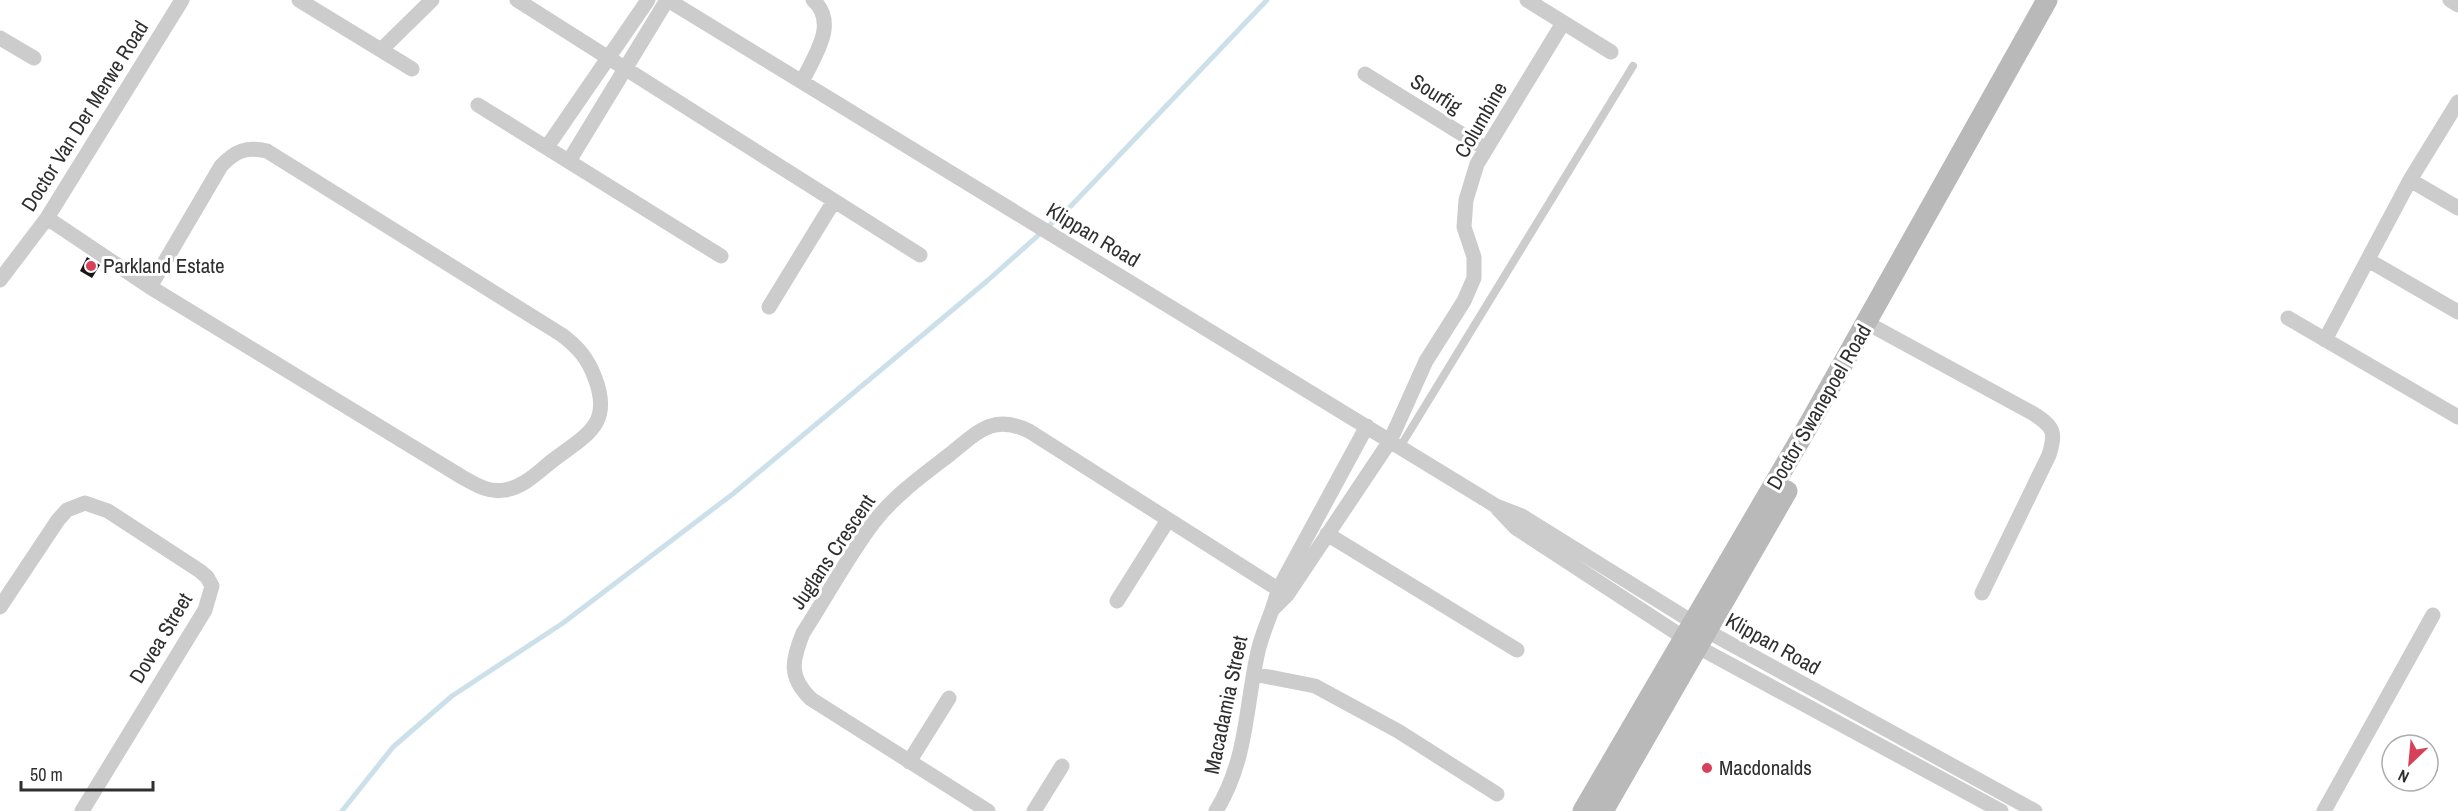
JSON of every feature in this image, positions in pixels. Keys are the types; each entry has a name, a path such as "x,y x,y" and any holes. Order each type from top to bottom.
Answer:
{"main road":[{"name":"Doctor Swanepoel Road","path":"1872,326 2047,0"},
{"name":"Doctor Swanepoel Road","path":"1603,811 1695,635 2061,0"},
{"name":"Doctor Swanepoel Road","path":"1583,811 1695,635"}],"street":[{"name":"Doctor Van Der Merwe Road","path":"0,280 46,218 182,0"},
{"path":"299,0 412,69"},
{"path":"381,50 432,0"},
{"path":"517,0 920,255"},
{"path":"547,147 648,0"},
{"path":"568,161 624,67 668,0"},
{"name":"Klippan Road","path":"668,0 1496,506 1516,528 1695,635 2001,811"},
{"path":"802,82 825,25 822,9 813,0"},
{"path":"1527,0 1611,52"},
{"path":"2450,0 2458,5"},
{"name":"Columbine","path":"1395,444 1426,361 1464,302 1474,278 1474,257 1464,227 1466,200 1477,164 1563,23"},
{"path":"0,38 34,58"},
{"name":"Sourfig","path":"1365,74 1486,149"},
{"path":"2325,340 2410,180 2458,104"},
{"path":"478,105 722,256"},
{"path":"46,218 150,287 462,477 492,491 519,487 590,432 603,406 602,396 588,360 577,346 267,151 253,148 240,151 230,156 221,166 150,287"},
{"path":"2410,180 2458,208"},
{"path":"769,307 834,201"},
{"path":"2368,260 2458,312"},
{"path":"2288,318 2458,417"},
{"path":"1872,326 2034,414 2049,424 2053,432 2049,455 1982,593"},
{"name":"Juglans Crescent","path":"988,811 811,699 800,689 793,665 795,651 803,633 874,522 918,478 980,431 992,424 1005,423 1029,431 1283,592"},
{"name":"Macadamia Street","path":"1216,811 1232,782 1241,756 1262,635 1367,426"},
{"name":"Macadamia Street","path":"1283,592 1395,444"},
{"name":"Dovea Street","path":"6,584 67,510 85,503 108,511 200,571 212,586 204,610 82,811"},
{"path":"1117,601 1168,520"},
{"path":"1328,534 1517,650"},
{"path":"0,607 6,584"},
{"path":"2324,811 2433,615"},
{"name":"Klippan Road","path":"1695,635 1945,763 2024,808"},
{"path":"1254,674 1316,686 1398,731 1497,794"},
{"path":"909,762 949,698"},
{"path":"1034,811 1062,766"}],"lane":[{"path":"1395,444 1633,66"},
{"path":"1945,763 1952,784"}],"building":[{"name":"Parkland Estate","path":"87,257 100,265 92,278 80,271"}],"waterway":[{"path":"342,811 393,747 452,696 563,623 734,493 987,281 1070,207 1267,0"}],"place":[{"name":"Parkland Estate","path":"91,266"},
{"name":"Macdonalds","path":"1707,768"}]}
